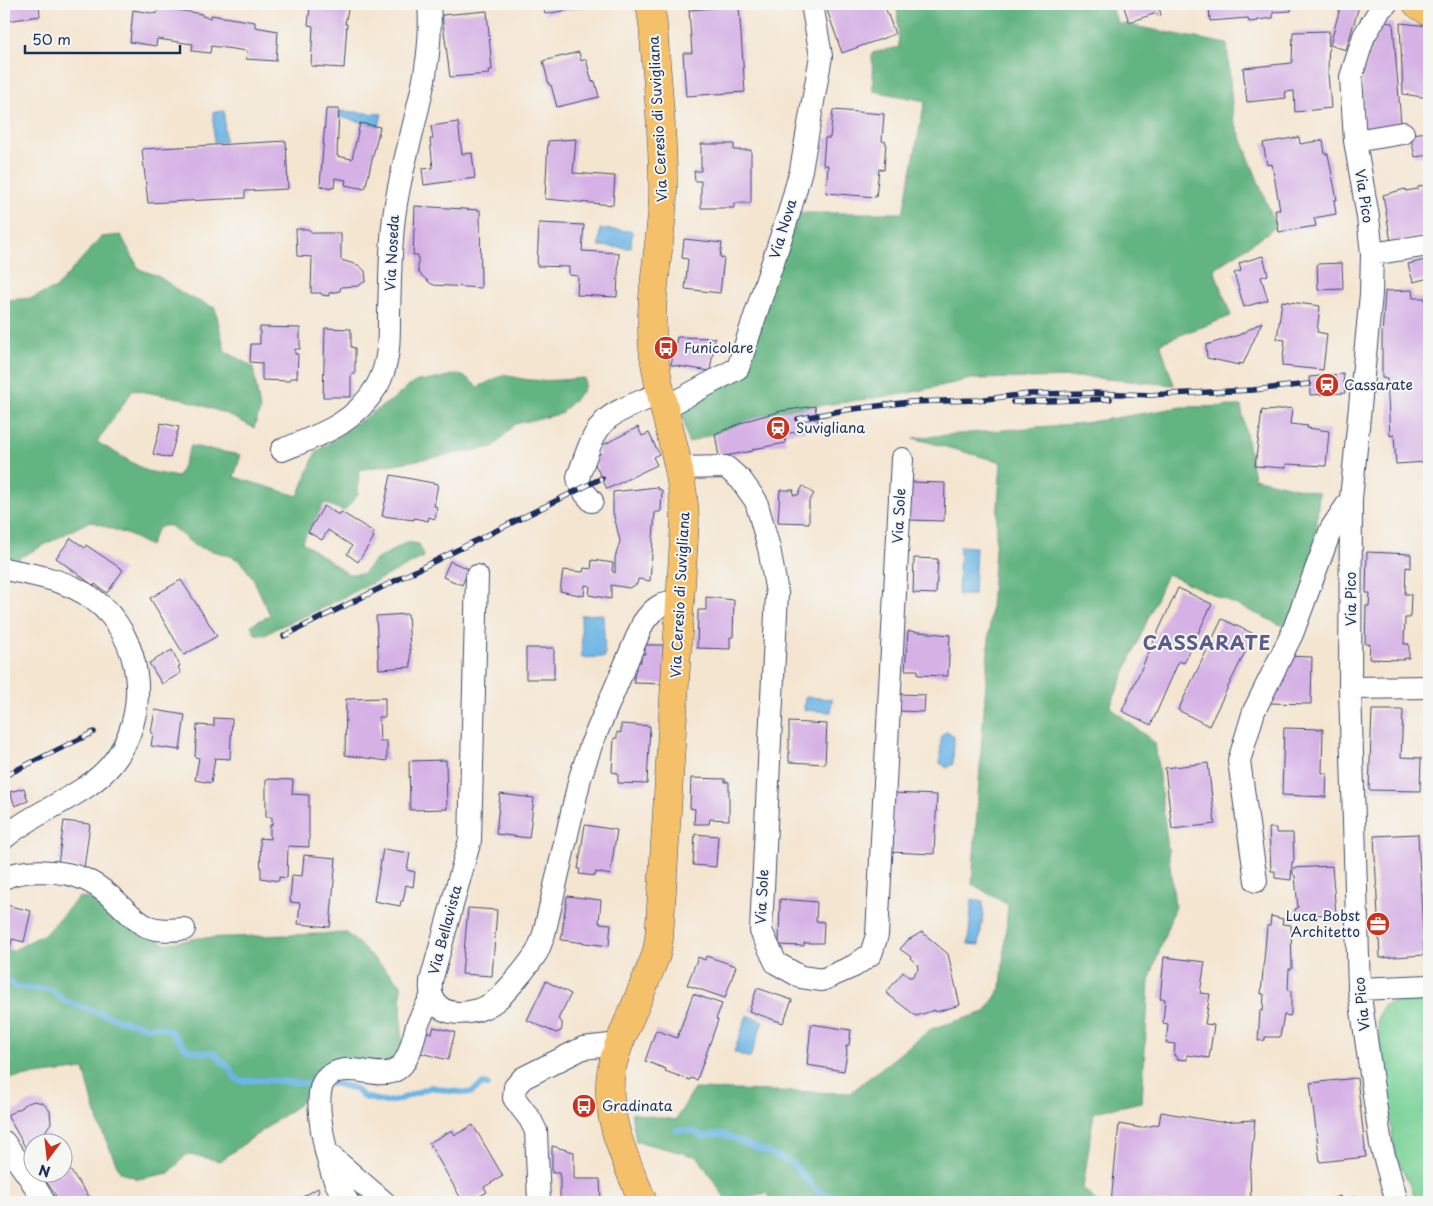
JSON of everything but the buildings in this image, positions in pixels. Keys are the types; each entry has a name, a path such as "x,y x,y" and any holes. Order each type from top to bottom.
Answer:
{"main road":[{"name":"Via Ceresio di Suvigliana","path":"643,1202 625,1157 614,1121 610,1075 619,1044 654,961 659,939 685,522 683,490 679,468 662,401 653,347 653,302 663,176 650,4"},
{"path":"1417,4 1429,12"}],"street":[{"name":"Via Noseda","path":"282,450 330,431 346,421 359,409 376,387 382,375 388,347 395,206 428,58 431,25 429,4"},
{"name":"Via Nova","path":"585,492 578,477 591,443 604,421 612,415 662,401 738,368 789,213 801,170 821,56 812,4"},
{"name":"Via Pico","path":"1378,5 1364,36 1351,77 1355,140 1368,217 1372,254 1371,294 1352,499 1350,688 1359,989 1381,1145 1387,1160 1397,1202"},
{"path":"1355,140 1403,133"},
{"path":"1372,254 1429,245"},
{"name":"Via Sole","path":"679,468 726,467 741,480 756,502 769,548 777,593 761,931 776,963 801,977 822,980 854,966 871,954 877,935 902,459"},
{"path":"1256,881 1239,761 1254,712 1292,634 1331,529 1352,499"},
{"path":"4,569 46,577 64,583 92,598 106,609 126,639 133,656 137,671 138,688 137,705 130,731 126,742 110,766 90,784 17,826 4,838"},
{"name":"Via Bellavista","path":"432,996 432,981 470,840 477,576"},
{"path":"432,996 435,1002 442,1008 452,1012 466,1012 486,1007 502,995 536,953 544,934 580,778 591,745 643,622 654,609 662,604 680,601"},
{"path":"1350,688 1429,687"},
{"path":"4,878 26,872 71,874 97,886 145,926 164,930 184,929"},
{"path":"1359,989 1429,986"},
{"path":"348,1202 336,1183 325,1150 320,1100 322,1086 327,1078 341,1070 359,1069 382,1073 395,1071 406,1062 417,1026 432,996"},
{"path":"539,1202 536,1131 530,1119 514,1098 515,1087 523,1078 583,1048 619,1044"},
{"path":"4,1142 30,1178 44,1202"},
{"path":"325,1150 384,1202"}],"green space":[{"path":"897,4 1110,4 1118,23 1227,44 1233,117 1276,227 1214,269 1231,316 1160,343 1174,385 1084,377 971,379 909,393 781,411 749,420 688,443 681,406 738,368 789,213 903,213 925,101 873,91 872,53 899,47"},
{"path":"121,235 139,269 158,276 185,295 215,308 225,351 253,367 260,410 254,428 227,414 180,398 133,390 97,442 147,471 178,477 191,446 241,455 234,477 298,496 316,452 417,381 457,374 467,378 478,387 505,374 534,380 584,378 583,391 560,414 515,424 493,447 359,470 358,494 344,511 324,503 302,542 348,574 363,574 374,561 407,542 419,544 424,557 265,635 255,634 251,625 270,615 253,578 240,561 231,556 195,546 171,526 159,528 150,546 129,535 90,521 20,556 19,564 4,561 4,300 32,298 56,288 101,237"},
{"path":"1241,406 1254,478 1319,493 1313,566 1288,628 1167,574 1110,707 1155,743 1175,906 1149,981 1142,1102 1094,1112 1083,1188 1097,1202 772,1202 767,1193 727,1201 698,1157 636,1141 631,1113 676,1120 694,1089 850,1093 931,1029 985,1012 1001,988 1008,905 972,884 1001,462 913,438 1084,423 1182,407"},
{"path":"79,897 97,900 165,944 198,938 347,933 401,984 402,1050 388,1064 332,1067 305,1100 220,1161 187,1154 169,1173 138,1179 120,1172 98,1122 84,1069 4,1079 4,950 12,951 46,933"},
{"path":"1402,1000 1429,1002 1429,1202 1418,1202 1395,1155 1377,1020 1384,1005"}],"water":[{"path":"224,111 225,142 214,142 213,112"},
{"path":"340,111 382,114 379,126 339,117"},
{"path":"600,229 632,231 631,248 599,246"},
{"path":"960,546 976,547 974,595 958,595"},
{"path":"603,614 605,657 582,658 581,615"},
{"path":"805,697 832,699 831,712 804,710"},
{"path":"947,731 954,736 953,764 947,768 940,763 941,736"},
{"path":"972,899 983,901 979,945 968,944"},
{"path":"747,1015 763,1021 750,1058 734,1052"}],"waterway":[{"path":"4,978 17,987 51,990 65,1001 125,1022 149,1028 156,1026 169,1030 187,1049 216,1054 229,1067 235,1078 242,1081 269,1080 318,1085"},
{"path":"331,1084 353,1088 364,1097 386,1102 398,1100 431,1087 470,1093 483,1084 487,1085"},
{"path":"677,1130 693,1131 702,1136 722,1134 791,1162 819,1193 861,1199 864,1202"}],"railway":[{"path":"1147,395 1253,390 1309,384"},
{"path":"798,419 845,410 910,402 977,400 1029,394 1092,393 1154,395"},
{"path":"1013,402 1110,399"},
{"path":"284,636 602,478"},
{"path":"4,776 94,732"}],"place":[{"name":"Funicolare","path":"666,348"},
{"name":"Cassarate","path":"1327,385"},
{"name":"Suvigliana","path":"778,428"},
{"name":"Luca Bobst Architetto","path":"1378,924"},
{"name":"Gradinata","path":"584,1106"}],"district":[{"name":"CASSARATE","path":"1207,643"}]}
